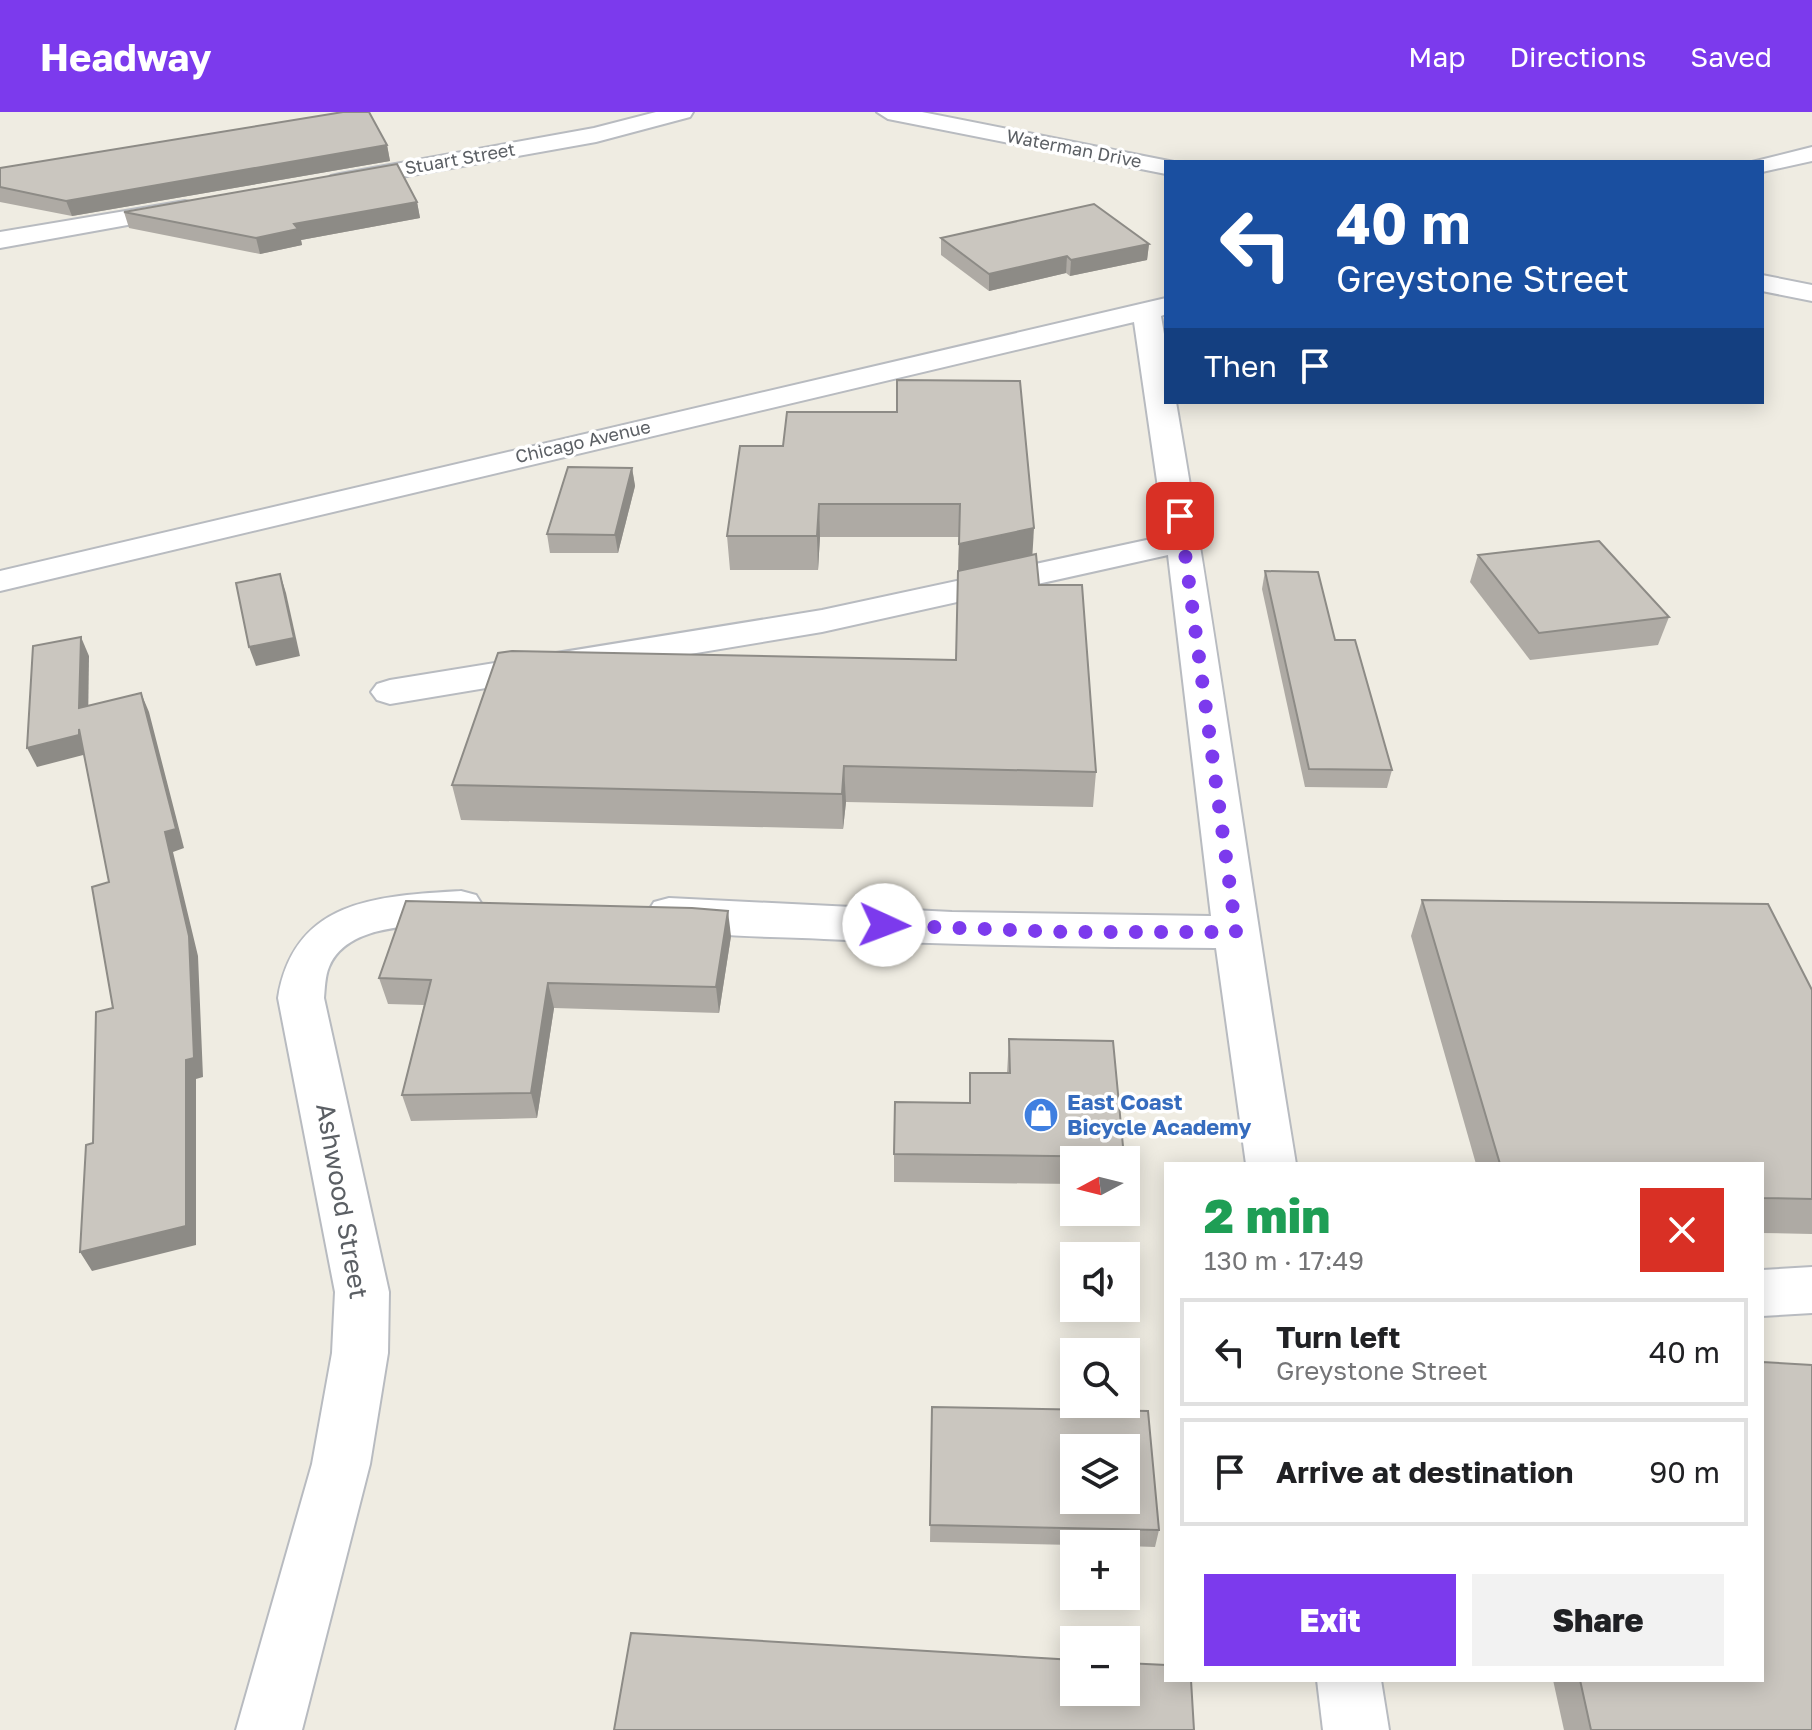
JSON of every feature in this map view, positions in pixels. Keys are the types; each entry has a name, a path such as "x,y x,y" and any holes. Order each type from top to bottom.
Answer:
{"street":[{"name":"Stuart Street","path":"314,185 596,135 682,112"},
{"name":"Waterman Drive","path":"888,112 1164,167"},
{"path":"1764,165 1812,154"},
{"path":"0,240 210,203"},
{"path":"1764,283 1812,293"},
{"path":"1156,308 1164,377"},
{"name":"Chicago Avenue","path":"0,581 1156,308"},
{"path":"1167,404 1236,932 1271,1162"},
{"path":"390,692 822,621 1183,542"},
{"name":"Ashwood Street","path":"269,1730 341,1464 360,1353 362,1292 301,998 301,982 318,948 350,923 376,915 416,909 495,906"},
{"path":"628,910 764,920 1064,932 1236,932"},
{"path":"1764,1293 1812,1290"},
{"path":"1349,1682 1356,1730"}],"building":[{"path":"343,112 369,112 387,145 66,201 0,187 0,168"},
{"path":"397,164 417,202 294,224 298,229 256,238 124,212"},
{"path":"1094,204 1149,244 1071,260 1067,256 989,274 941,238"},
{"path":"897,380 1020,381 1034,528 959,544 960,504 819,504 817,536 727,536 740,446 783,446 787,412 897,412"},
{"path":"568,467 632,468 615,535 547,534"},
{"path":"1599,541 1669,617 1539,633 1478,555"},
{"path":"1036,554 1039,585 1082,585 1096,772 844,766 842,794 452,785 498,653 956,660 958,571"},
{"path":"1265,571 1318,572 1335,640 1355,640 1392,770 1309,769"},
{"path":"280,574 294,638 249,647 236,583"},
{"path":"81,637 79,708 141,693 176,829 165,832 189,936 194,1058 186,1060 186,1226 80,1252 86,1145 93,1143 96,1012 113,1008 92,887 109,882 79,729 79,735 27,748 33,646"},
{"path":"1422,900 1768,904 1812,990 1812,1199 1764,1198 1764,1162 1499,1162"},
{"path":"406,901 728,911 716,987 548,983 531,1093 402,1095 431,980 379,978"},
{"name":"East Coast Bicycle Academy","path":"1009,1039 1113,1041 1123,1146 1060,1146 1060,1156 894,1154 895,1102 970,1103 970,1073 1010,1073"},
{"path":"1764,1362 1812,1365 1812,1730 1591,1730 1580,1682 1764,1682"},
{"path":"932,1407 1060,1409 1060,1418 1140,1418 1140,1411 1148,1411 1159,1530 930,1525"},
{"path":"631,1633 1060,1659 1060,1706 1140,1706 1140,1664 1164,1665 1164,1682 1191,1682 1194,1730 614,1730"}],"place":[{"name":"East Coast Bicycle Academy","path":"1041,1115"}],"route":[{"path":"884,925 1064,932 1236,932 1180,516"}]}
